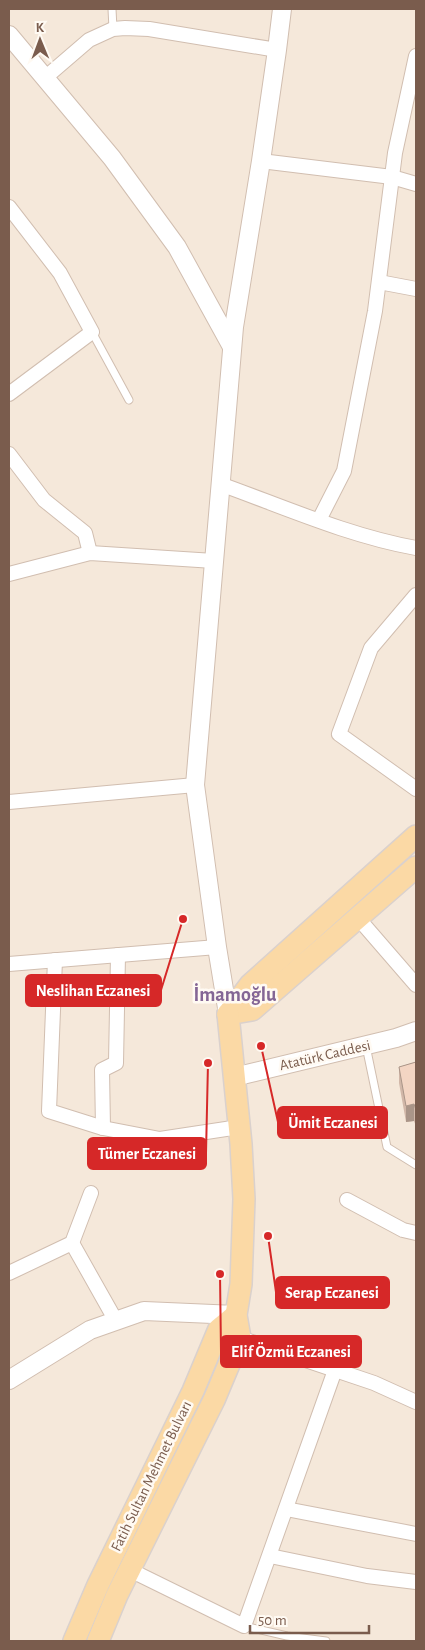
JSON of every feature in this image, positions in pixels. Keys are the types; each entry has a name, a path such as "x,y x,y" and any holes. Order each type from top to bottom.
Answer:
{"main road":[{"path":"240,1338 236,1315 240,1284 244,1199 228,1014 250,985 416,836"},
{"path":"228,1014 252,1010 416,867"},
{"name":"Fatih Sultan Mehmet Bulvarı","path":"74,1641 98,1585 193,1391 220,1329 236,1315"},
{"name":"Fatih Sultan Mehmet Bulvarı","path":"98,1641 130,1570 214,1400 240,1338"}],"street":[{"path":"228,1014 195,785 234,327 282,9"},
{"path":"46,77 89,40 113,30 143,28 277,50"},
{"path":"9,35 112,158 177,247 232,347"},
{"path":"319,520 344,471 375,311 395,153 416,56"},
{"path":"260,162 392,177 416,184"},
{"path":"9,207 60,272 92,332 9,394"},
{"path":"379,282 416,289"},
{"path":"9,454 44,500 85,533 90,553"},
{"path":"220,484 319,520 394,544 416,548"},
{"path":"9,574 90,553 214,561"},
{"path":"416,595 371,648 339,734 416,789"},
{"path":"9,802 195,785"},
{"path":"358,918 416,985"},
{"path":"9,964 217,947"},
{"path":"102,1128 102,1070 116,1063 118,955"},
{"path":"54,960 49,1111 102,1128 160,1139 240,1136"},
{"name":"Atatürk Caddesi","path":"234,1077 396,1038 416,1031"},
{"path":"9,1273 72,1244 91,1193"},
{"path":"347,1200 403,1230 416,1233"},
{"path":"72,1244 116,1321"},
{"path":"9,1380 90,1330 144,1311 236,1315"},
{"path":"240,1338 374,1383 416,1402"},
{"path":"130,1570 244,1626 335,1370"},
{"path":"286,1510 416,1534"},
{"path":"270,1556 367,1576 416,1582"}],"lane":[{"path":"112,9 113,30"},
{"path":"92,332 129,400"},
{"path":"366,1045 387,1147 416,1165"},
{"path":"244,1626 287,1636 326,1641"}],"shaded area":[{"path":"9,9 416,9 416,1641 9,1641"}],"building":[{"path":"416,1062 416,1110 414,1104 406,1106 399,1067"}],"place":[{"name":"Neslihan Eczanesi","path":"183,919"},
{"name":"Ümit Eczanesi","path":"261,1046"},
{"name":"Tümer Eczanesi","path":"208,1063"},
{"name":"Serap Eczanesi","path":"268,1236"},
{"name":"Elif Özmü Eczanesi","path":"220,1274"}],"district":[{"name":"İmamoğlu","path":"235,994"}]}
